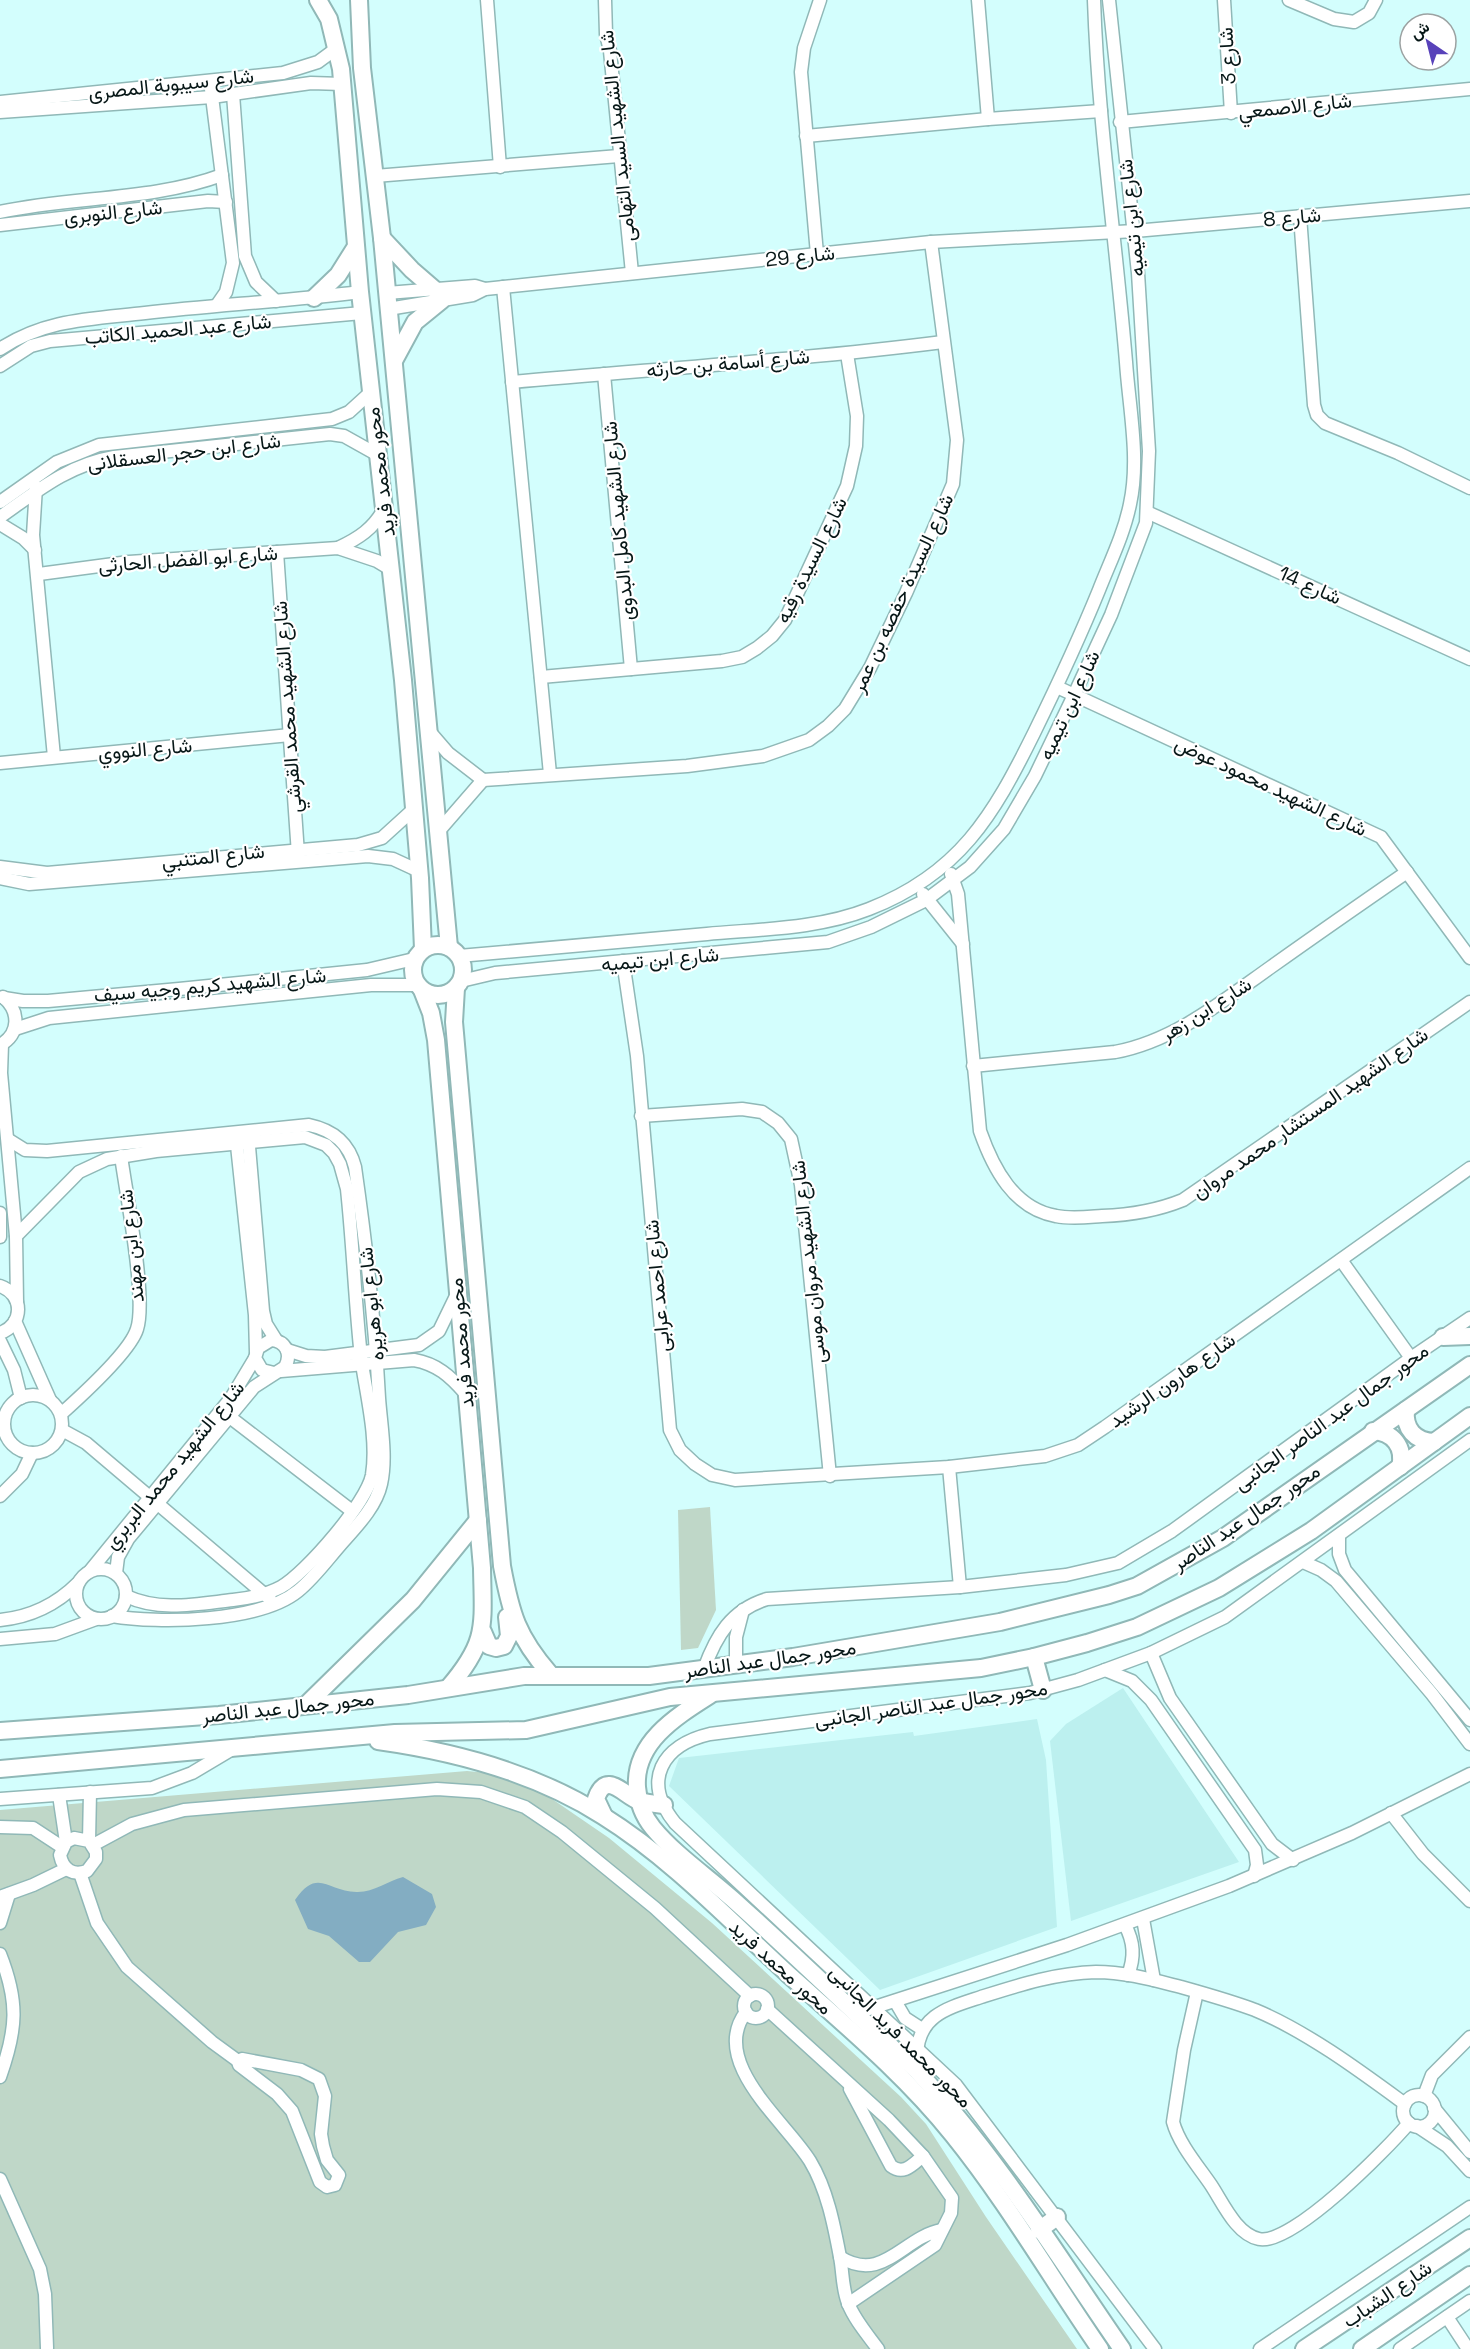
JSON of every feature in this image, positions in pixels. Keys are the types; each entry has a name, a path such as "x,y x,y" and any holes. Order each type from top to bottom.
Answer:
{"main road":[{"name":"محور محمد فريد","path":"318,0 329,19 342,77 355,248 392,570 415,808 419,871 419,954"},
{"name":"محور محمد فريد","path":"359,0 362,68 382,238 437,833 454,951"},
{"path":"342,77 362,68"},
{"path":"382,238 438,295 402,341 393,363"},
{"path":"314,298 338,275 355,248"},
{"path":"431,945 454,951 463,969 458,985 443,995 436,996 420,988 412,973 419,954 431,945"},
{"name":"محور محمد فريد","path":"458,985 454,1034 502,1566 515,1624 523,1642 550,1674"},
{"name":"محور محمد فريد","path":"420,988 432,1013 436,1040 456,1296 478,1520 483,1632 472,1658 448,1688"},
{"path":"1443,1337 1470,1336"},
{"name":"محور جمال عبد الناصر","path":"0,1731 306,1706 408,1695 504,1678 550,1674 634,1677 736,1665 1000,1622 1137,1586 1223,1538 1470,1365"},
{"path":"1406,1410 1406,1422 1412,1433 1422,1440 1434,1442"},
{"name":"محور جمال عبد الناصر","path":"0,1769 350,1737 526,1730 647,1700 972,1669 1087,1644 1137,1627 1219,1588 1275,1555 1470,1416"},
{"path":"1373,1431 1390,1436 1398,1444 1401,1455 1400,1467"},
{"path":"306,1706 413,1600 478,1520"},
{"path":"483,1632 486,1643 493,1648 500,1648 507,1643 509,1636 507,1614 511,1603"},
{"path":"1034,1656 1043,1690"},
{"name":"محور محمد فريد","path":"714,1693 669,1722 650,1743 639,1771 640,1801 648,1821 660,1835 918,2072 964,2125 1122,2349"},
{"name":"محور محمد فريد","path":"350,1737 434,1750 500,1768 559,1792 604,1816 675,1872 910,2085 976,2167 1100,2349"},
{"path":"604,1816 596,1799 599,1791 606,1786 617,1786 640,1801 664,1805"},
{"path":"1039,2230 1057,2217"},
{"name":"شارع الشباب","path":"1304,2349 1470,2238"},
{"name":"شارع الشباب","path":"1362,2349 1470,2275"}],"street":[{"path":"488,0 500,167"},
{"name":"شارع الشهيد السيد التهامى","path":"605,0 606,33 610,51 632,273"},
{"path":"817,254 801,94 803,56 820,0"},
{"path":"978,0 988,118"},
{"name":"شارع ابن تيميه","path":"454,951 787,928 822,923 866,910 917,886 946,865 977,830 1007,787 1057,687 1124,527 1131,502 1132,444 1115,233 1101,111 1094,0"},
{"name":"شارع ابن تيميه","path":"458,985 495,973 828,942 880,923 926,900 979,858 1004,829 1035,776 1111,615 1143,533 1149,509 1149,451 1135,231 1120,122 1109,0"},
{"name":"شارع 3","path":"1224,0 1231,113"},
{"path":"1289,0 1334,19 1354,22 1369,13 1376,0"},
{"name":"شارع سيبوبة المصرى","path":"1,106 303,69 337,48"},
{"name":"شارع سيبوبة المصرى","path":"1,106 212,97 342,77"},
{"path":"210,81 233,263 231,278 218,305"},
{"name":"شارع الاصمعي","path":"1120,122 1470,89"},
{"path":"233,94 245,256 256,282 276,301"},
{"path":"806,136 988,118 1101,111"},
{"path":"375,176 619,156"},
{"name":"شارع النوبرى","path":"0,212 50,202 194,185 222,175"},
{"name":"شارع النوبرى","path":"0,225 208,201 226,202"},
{"name":"شارع 8","path":"1115,233 1470,201"},
{"path":"1300,216 1314,405 1317,415 1333,426 1398,453 1470,488"},
{"name":"شارع 29","path":"388,301 438,295 475,286 485,290 931,242 1115,233"},
{"name":"شارع السيدة حفصه بن عمر","path":"483,780 687,766 764,756 809,740 845,709 870,668 906,593 953,484 957,440 952,387 943,342 931,242"},
{"path":"503,287 550,774"},
{"name":"شارع عبد الحميد الكاتب","path":"0,349 22,335 48,325 218,305 360,292"},
{"name":"شارع عبد الحميد الكاتب","path":"0,366 22,351 50,340 362,313"},
{"name":"شارع أسامة بن حارثه","path":"512,382 847,354 943,342"},
{"name":"شارع السيدة رقيه","path":"541,677 722,661 741,657 772,636 785,620 847,486 853,468 857,416 847,354"},
{"name":"شارع الشهيد كامل البدوى","path":"604,374 631,669"},
{"name":"شارع ابن حجر العسقلانى","path":"0,517 57,462 99,445 333,419 349,412 371,392"},
{"path":"317,421 319,436"},
{"name":"شارع ابن حجر العسقلانى","path":"0,502 34,485 99,460 319,436 344,436 378,455"},
{"path":"34,485 33,523 54,757"},
{"name":"شارع 14","path":"1131,502 1470,659"},
{"name":"شارع ابو الفضل الحارثى","path":"338,548 364,534 376,524 385,509"},
{"path":"0,524 23,538 35,550"},
{"path":"1124,527 1143,533"},
{"name":"شارع ابو الفضل الحارثى","path":"39,574 129,562 338,548 377,561 392,570"},
{"name":"شارع الشهيد محمد القرشي","path":"277,552 299,861"},
{"name":"شارع الشهيد محمود عوض","path":"1057,687 1381,837 1470,958"},
{"path":"429,731 459,763 483,780 463,800 437,833"},
{"name":"شارع النووي","path":"0,763 290,735"},
{"name":"شارع المتنبي","path":"0,867 47,873 370,842 391,832 415,808"},
{"name":"شارع المتنبي","path":"0,878 29,884 380,856 393,859 419,871"},
{"name":"شارع الشهيد المستشار محمد مروان","path":"946,865 954,879 964,945 977,1113 986,1148 1003,1180 1019,1198 1040,1212 1056,1216 1130,1215 1166,1207 1200,1191 1470,1002"},
{"name":"شارع ابن زهر","path":"973,1066 1115,1052 1135,1048 1171,1034 1407,872"},
{"path":"917,886 964,945"},
{"name":"شارع الشهيد كريم وجيه سيف","path":"2,997 48,1000 367,970 419,954"},
{"name":"شارع احمد عرابى","path":"623,961 634,1025 670,1430 675,1442 687,1458 722,1479 830,1476"},
{"name":"شارع الشهيد كريم وجيه سيف","path":"15,1029 49,1018 370,985 420,988"},
{"path":"0,1333 10,1328 15,1321 17,1302 16,1236 9,1140 1,1073 1,1044 15,1029 15,1011 2,997"},
{"name":"شارع الشهيد مروان موسى","path":"641,1116 754,1110 778,1123 791,1139 801,1185 830,1476"},
{"name":"شارع ابو هريره","path":"16,1236 79,1172 93,1163 121,1156 309,1125 330,1132 347,1147 355,1167 377,1358 383,1460 381,1487 358,1525 305,1584 274,1605 249,1612 164,1620 112,1616"},
{"path":"242,1137 263,1311 269,1330 287,1350 315,1357 361,1359"},
{"path":"242,1137 256,1355 262,1370 278,1372 361,1359 414,1360 429,1364 448,1375 465,1393"},
{"name":"شارع ابو هريره","path":"9,1140 25,1150 41,1151 242,1137 304,1137 326,1145 340,1164 350,1224 373,1467 368,1488 304,1569 266,1595 164,1606 149,1605 126,1596"},
{"name":"شارع ابن مهند","path":"61,1414 90,1387 137,1330 138,1286 121,1156"},
{"name":"شارع هارون الرشيد","path":"830,1476 949,1467 1045,1456 1078,1445 1470,1168"},
{"path":"0,1214 0,1237"},
{"path":"1341,1260 1411,1358"},
{"path":"0,1286 9,1290 17,1302"},
{"path":"377,1358 427,1342 444,1324 456,1296"},
{"name":"محور جمال عبد الناصر الجانبى","path":"704,1669 724,1628 743,1610 767,1599 960,1587 1066,1575 1097,1569 1132,1556 1182,1524 1470,1318"},
{"path":"15,1321 50,1400 61,1414 62,1430 51,1447 32,1454 18,1449 4,1439 2,1422 9,1407 21,1398 36,1395 50,1400"},
{"path":"256,1355 262,1344 276,1340"},
{"path":"0,1341 16,1376 21,1398"},
{"path":"278,1372 288,1362 287,1350"},
{"name":"شارع الشهيد محمد البربري","path":"116,1573 118,1557 122,1549 154,1500 231,1398 256,1355"},
{"name":"شارع الشهيد محمد البربري","path":"90,1571 231,1418 254,1387 278,1372"},
{"path":"231,1418 352,1511"},
{"path":"62,1430 86,1443 266,1595 274,1605"},
{"name":"محور جمال عبد الناصر الجانبى","path":"664,1805 660,1774 665,1759 676,1746 696,1737 1043,1690 1151,1653 1225,1617 1470,1441"},
{"path":"0,1496 22,1474 32,1454"},
{"path":"949,1467 960,1587"},
{"path":"1339,1536 1339,1554 1345,1570 1386,1632 1470,1744"},
{"path":"1303,1562 1321,1570 1336,1581 1470,1720"},
{"path":"0,1620 15,1619 41,1610 57,1601 90,1571 103,1568 116,1573 126,1587 122,1608 112,1616 96,1619 55,1634 0,1639"},
{"path":"78,1583 76,1598 78,1606 96,1619"},
{"path":"736,1665 736,1637 743,1610"},
{"path":"1151,1653 1159,1677 1175,1706 1272,1844 1293,1860"},
{"path":"1105,1670 1124,1677 1139,1687 1161,1715 1256,1850 1257,1865 1254,1876"},
{"path":"1161,1715 1175,1706"},
{"path":"0,1800 140,1790 163,1786 204,1767 234,1748"},
{"path":"854,2012 874,2008 1125,1925 1254,1876 1391,1814 1470,1774"},
{"path":"64,1845 74,1838 91,1843 132,1824 184,1810 437,1789 481,1792 525,1807 562,1832 655,1908 750,1996 763,1996 768,2008 889,2120 923,2156 952,2198 951,2213 931,2249 848,2304"},
{"path":"0,1923 4,1896 66,1869 80,1873 93,1866 96,1859 91,1843 90,1792"},
{"path":"59,1795 64,1845 62,1863 66,1869"},
{"name":"محور محمد فريد الجانبى","path":"664,1805 675,1823 956,2085 1155,2349"},
{"path":"1391,1814 1423,1854 1470,1901"},
{"path":"0,1827 33,1828 64,1845"},
{"path":"1256,1850 1264,1850 1272,1844"},
{"path":"80,1873 97,1923 127,1967 288,2106 295,2117 320,2182 327,2187 335,2185 339,2175 327,2160 321,2134 325,2096 319,2079 301,2070 241,2059 238,2061"},
{"path":"1143,1918 1154,1980"},
{"path":"1125,1925 1131,1939 1133,1953 1128,1975"},
{"path":"0,1954 10,1980 15,2016 9,2051 0,2077"},
{"path":"918,2072 917,2049 922,2029 939,2014 954,2006 1032,1982 1070,1974 1096,1972 1154,1980 1254,2010 1298,2032 1405,2104"},
{"path":"1197,1992 1184,2049 1173,2122 1232,2217 1248,2234 1266,2240 1298,2223 1370,2166 1413,2125 1428,2124 1434,2108"},
{"path":"750,1996 744,2003 746,2012 738,2026 737,2044 745,2076 814,2168 825,2194 848,2304 878,2349"},
{"path":"895,2001 905,2018 922,2029"},
{"path":"746,2012 758,2018 768,2008"},
{"path":"1424,2096 1432,2075 1470,2037"},
{"path":"843,2078 891,2166 897,2170 905,2170 923,2156"},
{"path":"1424,2096 1413,2096 1405,2104 1404,2114 1413,2125 1447,2146 1470,2171"},
{"path":"1424,2096 1470,2152"},
{"path":"0,2179 40,2269 45,2294 47,2348"},
{"path":"1260,2349 1470,2207"},
{"path":"840,2257 856,2265 873,2266 928,2234 942,2230"},
{"path":"1400,2349 1470,2301"},
{"path":"1447,2317 1468,2349"}],"shaded area":[{"path":"1123,1688 1239,1862 1071,1921 1050,1741 1066,1724"},
{"path":"1037,1719 1046,1760 1057,1927 880,1990 669,1786 679,1758 913,1732 914,1736"},
{"path":"403,1877 432,1894 436,1907 426,1925 398,1932 370,1962 359,1962 329,1936 308,1929 295,1900 303,1890 317,1883 358,1892 370,1890"}],"green space":[{"path":"710,1507 716,1610 698,1648 681,1650 678,1510"},
{"path":"467,1771 498,1774 536,1788 609,1838 712,1923 901,2097 926,2124 986,2217 1077,2349 0,2349 0,1810"}]}
